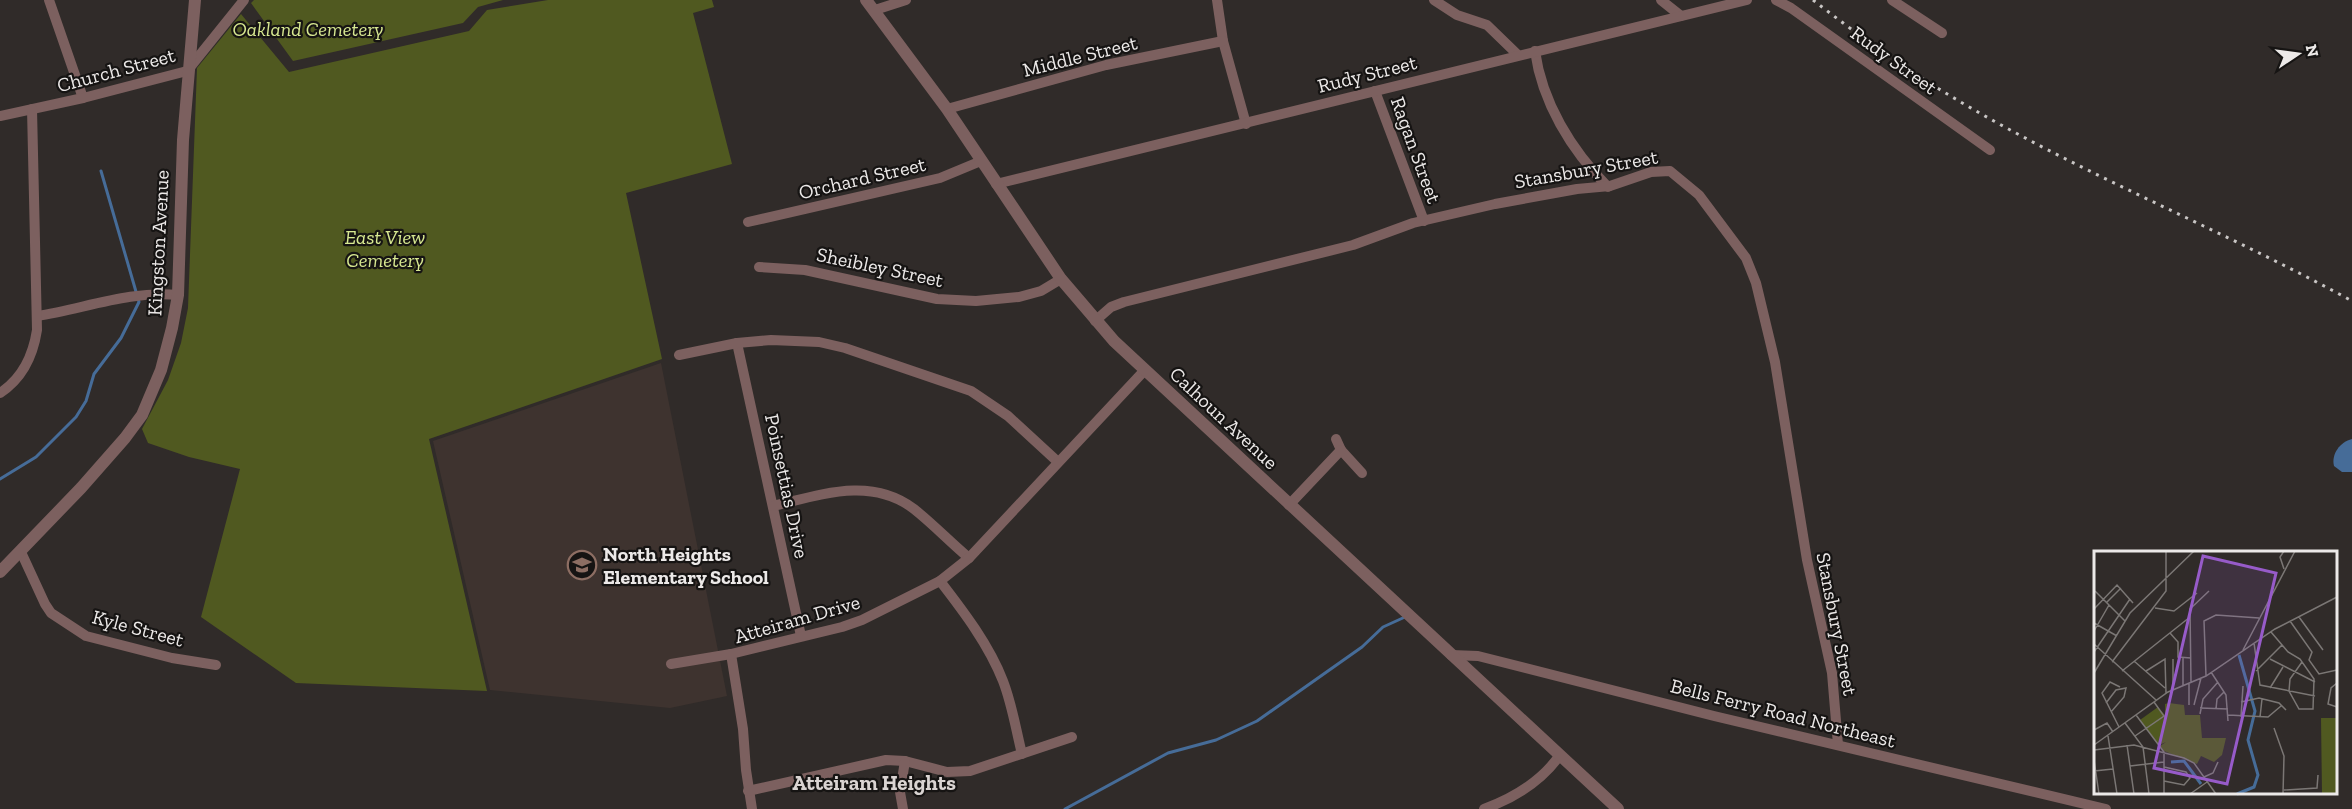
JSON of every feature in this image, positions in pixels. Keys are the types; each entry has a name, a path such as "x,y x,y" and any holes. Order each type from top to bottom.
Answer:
{"street":[{"path":"49,0 83,98"},
{"name":"Kingston Avenue","path":"0,572 118,447 142,415 164,360 178,295 187,71 195,0"},
{"name":"Church Street","path":"0,116 83,98 187,71 244,0"},
{"name":"Calhoun Avenue","path":"866,0 947,109 1061,279 1095,321 1144,371 1618,809"},
{"path":"875,10 906,0"},
{"path":"1217,0 1223,42 1246,124"},
{"path":"1434,0 1457,15 1487,25 1518,55"},
{"path":"1661,0 1681,16"},
{"name":"Rudy Street","path":"996,184 1747,0"},
{"name":"Rudy Street","path":"1776,0 1791,8 1990,150"},
{"path":"1892,0 1942,33"},
{"name":"Middle Street","path":"947,109 1106,65 1223,42"},
{"path":"1535,51 1538,70 1558,120 1575,147 1608,187"},
{"name":"Ragan Street","path":"1375,91 1424,221"},
{"path":"0,393 14,382 30,360 37,330 32,109"},
{"name":"Orchard Street","path":"748,222 931,180 981,161"},
{"name":"Stansbury Street","path":"1095,321 1111,307 1124,302 1353,245 1424,221 1495,204 1577,189 1608,187 1651,172 1670,171 1699,195 1746,258 1756,283 1776,362 1807,560 1832,673 1838,746"},
{"name":"Sheibley Street","path":"759,267 805,270 937,299 976,301 1019,297 1041,291 1061,279"},
{"path":"37,316 119,299 161,293 178,295"},
{"path":"679,355 737,343 771,340 819,342 845,348 971,391 998,409 1058,462"},
{"name":"Poinsettias Drive","path":"737,343 801,636"},
{"name":"Atteiram Drive","path":"752,809 748,791 743,729 731,654 842,627 862,620 940,581 969,558 1144,371"},
{"path":"1336,439 1341,450 1362,473"},
{"path":"1289,505 1341,450"},
{"path":"773,506 848,489 881,492 912,508 969,558"},
{"name":"Kyle Street","path":"21,552 51,613 86,636 172,658 216,665"},
{"path":"940,581 960,607 997,667 1004,683 1022,754"},
{"path":"671,664 731,654"},
{"name":"Bells Ferry Road Northeast","path":"1451,655 1478,656 1838,746 2106,809"},
{"path":"748,791 873,762 905,761 946,772 970,771 1072,736"},
{"path":"1484,809 1514,796 1531,785 1553,766 1560,755"},
{"path":"903,809 900,792 905,761"}],"shaded area":[{"name":"North Heights Elementary School","path":"661,363 727,696 670,708 490,690 433,441"}],"green space":[{"name":"Oakland Cemetery","path":"254,0 503,0 478,7 463,23 293,61 251,3"},
{"name":"East View Cemetery","path":"548,0 712,0 714,7 693,13 732,164 626,193 662,359 429,439 487,691 296,683 201,617 240,469 189,457 148,443 142,429 168,380 181,343 188,308 197,68 241,14 289,72 469,31 487,10"}],"water":[{"path":"2352,439 2352,472 2342,472 2334,466 2335,453 2340,446"}],"waterway":[{"path":"0,479 36,457 76,417 86,401 94,374 121,338 139,302 101,171"},
{"path":"1065,809 1168,753 1216,740 1257,721 1362,647 1383,627 1405,617"}],"railway":[{"path":"1813,0 1906,68 1989,118 2040,146 2352,301"}],"place":[{"name":"North Heights Elementary School","path":"582,565"}],"district":[{"name":"Atteiram Heights","path":"874,782"}]}
